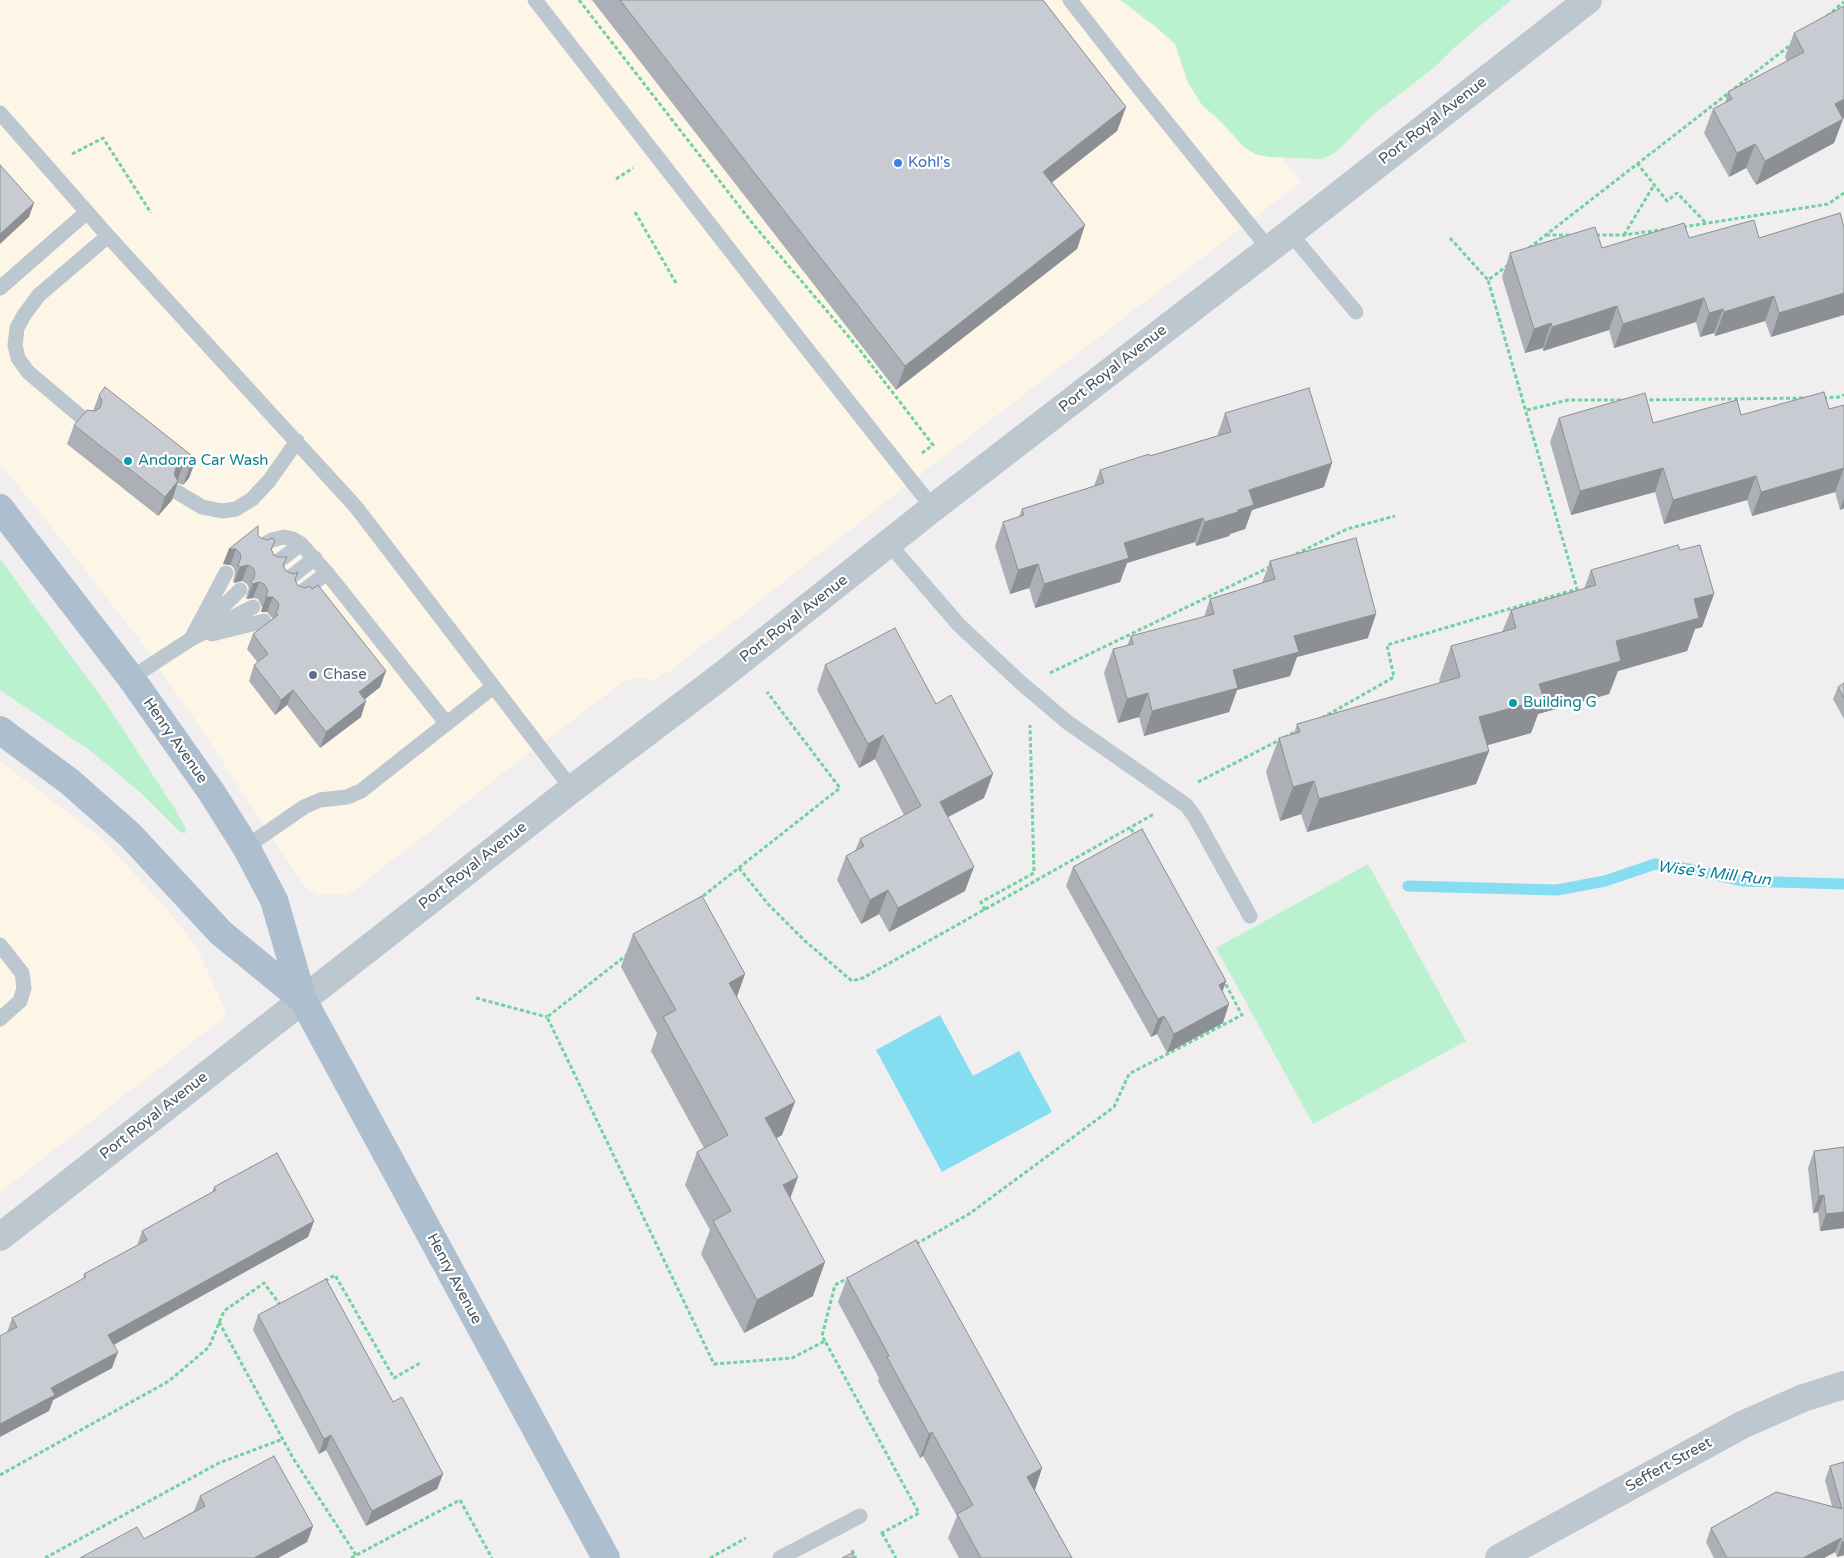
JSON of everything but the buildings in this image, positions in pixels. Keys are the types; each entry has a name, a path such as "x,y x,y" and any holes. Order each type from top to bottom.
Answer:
{"main road":[{"name":"Henry Avenue","path":"0,508 131,678 212,793 246,847 274,900 302,1000 606,1558"},
{"name":"Henry Avenue","path":"0,730 70,782 104,811 130,835 221,933 302,1000"}],"street":[{"name":"Port Royal Avenue","path":"0,1236 1588,0"},
{"name":"Seffert Street","path":"1499,1558 1742,1425 1803,1398 1844,1385"}],"lane":[{"path":"535,0 933,508"},
{"path":"1070,0 1131,78 1280,241 1356,312"},
{"path":"0,113 108,236 298,441 356,507 572,789"},
{"path":"0,288 87,212"},
{"path":"86,421 28,372 18,358 15,345 16,328 39,295 108,236"},
{"path":"178,492 202,506 222,511 236,509 252,499 269,481 298,441"},
{"path":"261,546 272,540 284,537 302,544 446,724"},
{"path":"275,564 302,544"},
{"path":"889,544 959,625 1020,682 1066,722 1186,805 1195,817 1250,916"},
{"path":"287,580 315,558"},
{"path":"190,639 226,573"},
{"path":"299,594 327,573"},
{"path":"190,639 240,590"},
{"path":"131,678 190,639 252,607"},
{"path":"190,639 264,621"},
{"path":"246,847 304,807 320,800 347,797 361,791 493,687"},
{"path":"0,945 22,973 24,988 20,1001 0,1019"},
{"path":"780,1558 860,1516"}],"path":[{"path":"579,0 754,224 860,350 933,445 902,468"},
{"path":"1821,20 1844,2"},
{"path":"1524,252 1798,38"},
{"path":"65,157 103,138 151,213"},
{"path":"1638,163 1668,202 1677,193 1706,223"},
{"path":"616,180 634,168"},
{"path":"1624,235 1654,185"},
{"path":"1679,227 1828,204 1844,193"},
{"path":"635,212 676,282"},
{"path":"1594,235 1624,235 1670,228"},
{"path":"1545,236 1575,235"},
{"path":"1317,721 1394,677 1387,645 1577,589 1488,280 1450,238"},
{"path":"1488,280 1510,264"},
{"path":"1819,398 1844,395"},
{"path":"1636,400 1810,398"},
{"path":"1526,410 1568,400 1626,400"},
{"path":"1294,555 1347,529 1395,516"},
{"path":"1046,675 1276,564"},
{"path":"693,904 840,788 767,692"},
{"path":"1030,722 1034,873 1038,881"},
{"path":"1191,786 1300,729"},
{"path":"739,868 768,904 805,941 852,981 863,978 1155,814"},
{"path":"1131,829 1140,844"},
{"path":"984,910 981,902 1034,873"},
{"path":"547,1018 631,952"},
{"path":"908,1248 969,1214 1114,1107 1129,1074 1242,1015 1220,974"},
{"path":"476,998 547,1018 714,1364 792,1358 825,1341"},
{"path":"319,1284 335,1276 394,1378 420,1363"},
{"path":"851,1277 835,1285 822,1336 919,1513 875,1537"},
{"path":"0,1476 169,1381 208,1347 224,1311 264,1283 280,1307 288,1302"},
{"path":"219,1322 293,1458 356,1555"},
{"path":"44,1558 219,1462 283,1439"},
{"path":"351,1558 460,1500 492,1558"},
{"path":"882,1533 896,1558"},
{"path":"710,1558 746,1538"},
{"path":"844,1554 859,1545"},
{"path":"852,1549 856,1558"}],"shaded area":[{"path":"0,0 1158,0 1301,182 949,452 669,672 653,680 636,678 624,681 356,889 344,895 320,895 309,890 302,883 198,724 136,635 0,464"},
{"path":"0,761 96,834 161,902 196,946 226,1012 224,1018 0,1192"}],"green space":[{"path":"1120,0 1511,0 1455,47 1435,67 1370,117 1343,146 1333,154 1321,159 1268,157 1255,154 1244,147 1202,105 1188,83 1175,44"},
{"path":"0,559 107,705 175,809 186,828 185,834 179,831 141,793 88,749 0,690"},
{"path":"1368,864 1466,1041 1313,1124 1216,948"}],"water":[{"path":"940,1015 973,1076 1019,1051 1052,1112 942,1172 876,1050"}],"waterway":[{"name":"Wise's Mill Run","path":"1408,886 1557,890 1605,881 1655,864 1689,869 1742,881 1844,884"}],"place":[{"name":"Kohl's","path":"898,163"},
{"name":"Andorra Car Wash","path":"128,461"},
{"name":"Chase","path":"313,675"},
{"name":"Building G","path":"1513,703"}]}
